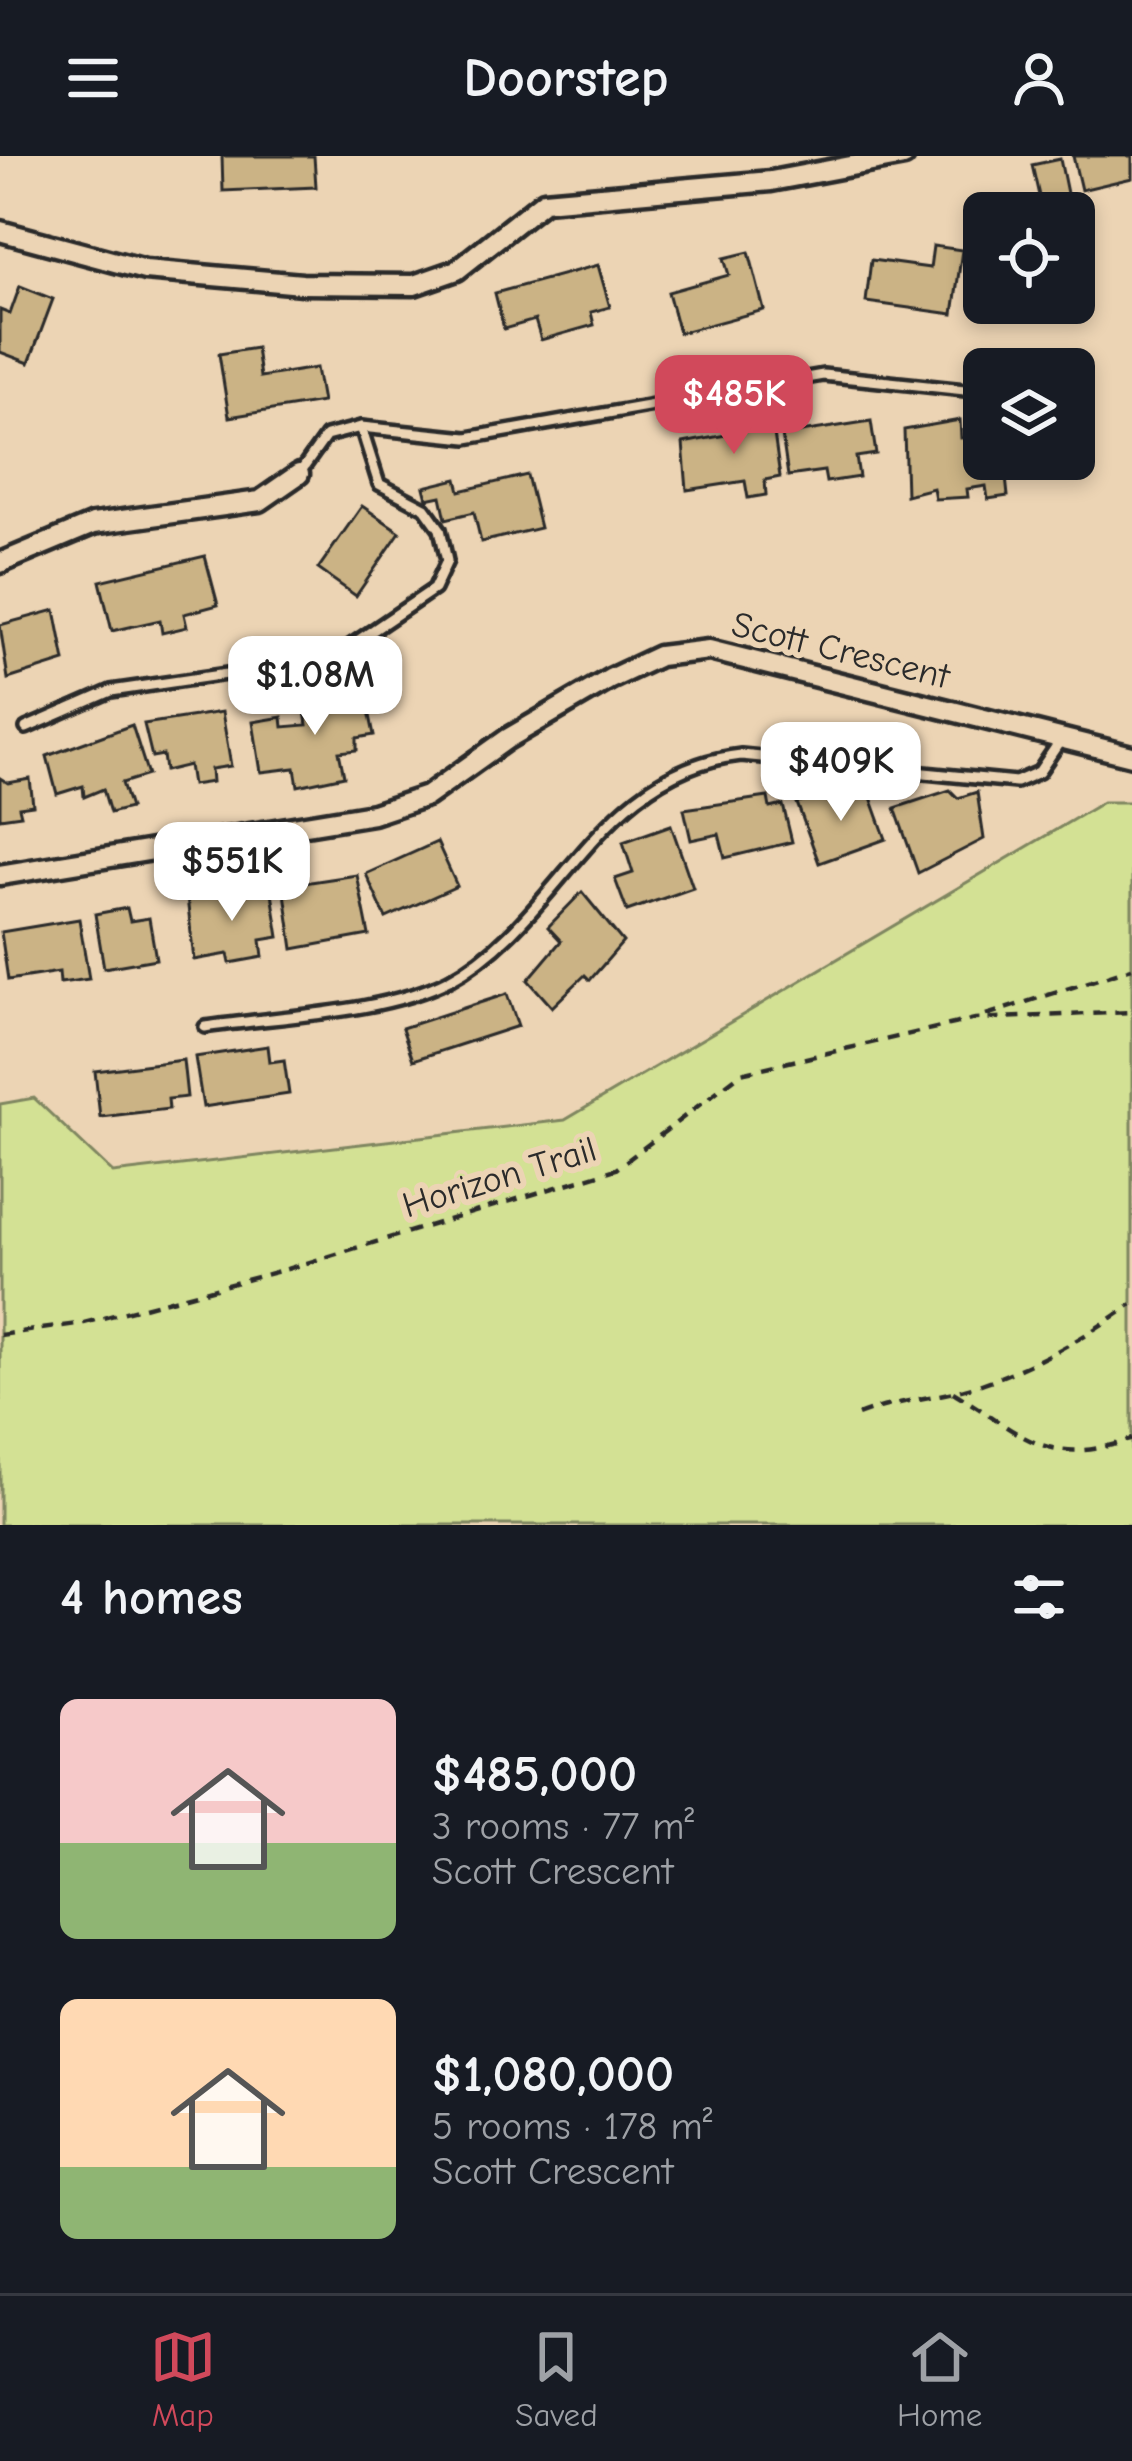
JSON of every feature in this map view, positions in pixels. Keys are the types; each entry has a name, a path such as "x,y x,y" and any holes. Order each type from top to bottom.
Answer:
{"street":[{"path":"0,231 146,270 302,284 414,285 457,270 544,201 771,181 904,156"},
{"path":"0,563 93,524 260,500 299,474"},
{"name":"Scott Crescent","path":"0,875 373,814 427,796 507,740 659,656 709,650 756,658 1132,756"}],"lane":[{"path":"299,474 326,436 361,427 467,438 768,380 823,375 963,390"},
{"path":"26,728 111,691 281,666 347,647 434,589 447,561 440,529 425,508 379,484 361,427"},
{"path":"205,1028 405,997 450,980 505,938 577,855 651,786 698,760 741,755 1016,782 1039,772 1062,738"}],"path":[{"path":"975,1018 1132,968"},
{"name":"Horizon Trail","path":"0,1335 84,1323 287,1269 616,1169 741,1073 975,1018 1132,1012"},
{"path":"858,1415 900,1399 982,1384 1082,1340 1132,1304"},
{"path":"950,1390 1035,1448 1100,1450 1132,1439"}],"green space":[{"path":"1103,802 1132,802 1132,1525 0,1525 0,1104 34,1098 113,1173 565,1120"}],"building":[{"path":"222,156 314,156 316,187 223,191"},
{"path":"1073,156 1132,156 1132,178 1081,190"},
{"path":"1060,159 1067,192 1038,192 1032,165"},
{"path":"933,246 962,250 953,314 866,302 871,260 930,268"},
{"path":"749,252 764,310 679,333 668,292 729,275 724,258"},
{"path":"598,265 610,307 591,312 594,325 541,340 535,320 504,329 495,293"},
{"path":"20,286 53,299 29,363 0,352 0,310 10,314"},
{"path":"256,348 260,377 316,368 322,402 229,417 219,354"},
{"path":"748,412 750,422 772,419 780,477 765,480 766,495 748,498 745,481 687,490 683,443 731,434 731,416"},
{"path":"960,420 963,480 1006,480 1008,496 988,499 986,486 967,489 968,497 935,499 933,488 906,495 904,430"},
{"path":"871,421 876,454 856,457 859,477 826,482 824,471 788,476 782,435"},
{"path":"527,475 540,528 481,542 474,512 446,519 441,496 427,499 424,487 457,479 460,491"},
{"path":"362,506 400,532 356,596 318,569"},
{"path":"205,556 218,605 184,614 187,627 162,633 160,620 112,631 100,581"},
{"path":"55,610 65,661 8,679 0,625"},
{"path":"342,690 345,701 366,696 374,735 357,738 357,750 339,752 344,776 298,786 295,768 261,772 253,722 282,717 283,727 307,725 303,697"},
{"path":"222,712 231,766 211,769 212,782 192,785 189,765 165,771 163,755 152,757 144,724"},
{"path":"132,725 148,775 122,783 130,808 110,813 103,789 84,797 83,786 57,794 47,756"},
{"path":"0,778 8,783 30,779 33,805 19,807 21,815 0,818"},
{"path":"868,789 886,839 819,863 797,803 831,790 835,800"},
{"path":"950,790 958,798 977,792 984,839 918,873 895,808"},
{"path":"768,797 770,808 783,805 792,842 725,858 719,834 691,840 684,809"},
{"path":"671,825 693,888 627,911 615,879 633,873 623,842"},
{"path":"437,842 457,886 386,918 366,874"},
{"path":"357,875 369,935 293,949 284,886"},
{"path":"271,887 279,937 261,940 263,957 230,963 228,954 194,960 187,897"},
{"path":"582,892 623,942 590,980 585,975 552,1007 528,980 561,941 548,927"},
{"path":"127,908 130,921 149,918 156,959 104,968 95,914"},
{"path":"79,919 89,979 60,983 59,972 8,980 1,932"},
{"path":"507,994 518,1026 413,1060 402,1028"},
{"path":"268,1046 270,1062 284,1060 289,1094 203,1107 195,1057"},
{"path":"183,1060 187,1097 168,1099 169,1109 100,1117 95,1071"}]}
